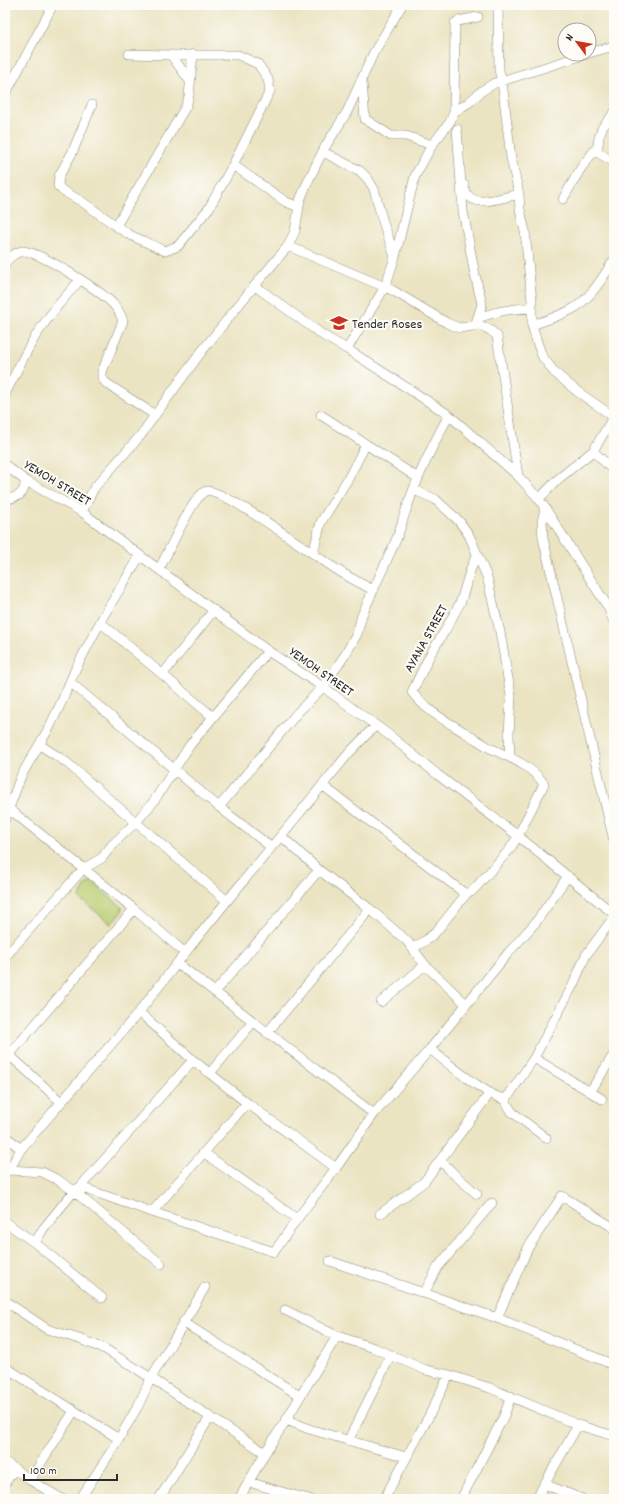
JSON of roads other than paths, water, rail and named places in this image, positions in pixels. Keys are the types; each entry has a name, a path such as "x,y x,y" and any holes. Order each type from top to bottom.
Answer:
{"street":[{"path":"5,95 53,5"},
{"path":"82,512 94,488 141,435 202,351 288,246 294,231 300,200 323,152 347,112 373,54 402,5"},
{"path":"498,5 499,70 502,81 511,158 525,232 532,308 532,325 542,356 554,372 578,392 614,416 593,451 556,480 539,499"},
{"path":"347,349 386,287 415,176 432,145 450,122 454,112 455,23 478,17"},
{"path":"597,51 614,46"},
{"path":"92,105 72,153 59,176 58,186 63,191 82,201 128,234 148,244 165,251 178,246 209,208 233,164 270,91 268,79 258,64 238,55 129,54"},
{"path":"116,226 186,106 189,96 193,54"},
{"path":"171,55 190,81"},
{"path":"454,112 495,83 560,62"},
{"path":"361,79 365,120 391,136 406,136 432,145"},
{"path":"563,199 581,168 598,146 602,128 614,113"},
{"path":"457,129 461,132 464,190 468,196 481,201 519,194"},
{"path":"441,133 457,129"},
{"path":"457,129 463,211 482,304 476,322"},
{"path":"595,151 614,162"},
{"path":"323,152 360,171 368,179 374,189 395,257"},
{"path":"233,164 286,202 298,207"},
{"path":"288,246 386,287 447,323 459,328 476,322 498,311 518,308 532,308"},
{"path":"5,263 7,259 21,251 32,253 80,280 100,293 114,305 120,313 123,321 102,372 102,378 106,383 155,415"},
{"path":"532,325 561,314 576,306 599,284 614,260"},
{"path":"5,394 23,357 36,336 63,299 80,280"},
{"path":"255,286 324,336 347,349 449,415 518,476 539,499 545,508 608,607 614,622"},
{"path":"476,322 497,336 518,476"},
{"path":"321,415 418,478"},
{"path":"219,807 298,712 322,687 345,655 357,634 362,615 396,540 418,478 449,415"},
{"path":"313,553 321,522 349,476 366,444"},
{"path":"593,451 614,471"},
{"name":"YEMOH STREET","path":"5,465 26,480 82,512 268,650 375,726 518,836 614,914"},
{"path":"5,500 19,496 24,491 26,480"},
{"path":"159,568 193,506 201,493 207,490 214,491 234,502 336,569 373,590"},
{"path":"412,948 425,941 435,933 467,893 471,892 477,886 510,849 544,784 529,769 510,757 509,735 511,696 500,632 486,577 478,554 468,534 459,521 435,499 414,490"},
{"path":"545,508 542,522 543,538 614,842"},
{"name":"AYANA STREET","path":"478,554 470,571 461,601 430,655 412,692 418,700 441,718 489,747 510,757"},
{"path":"5,818 21,776 40,745 62,702 75,670 118,589 140,556"},
{"path":"163,674 214,610"},
{"path":"100,622 213,717"},
{"path":"5,957 83,869 102,858 112,845 136,822 154,801 190,746 268,650"},
{"path":"70,682 219,807 271,847"},
{"path":"7,1172 21,1149 139,1012 227,900 322,785 349,753 375,726"},
{"path":"40,745 66,762 227,900"},
{"path":"322,785 463,892 467,893"},
{"path":"8,808 134,909 185,953"},
{"path":"281,836 407,941 425,965 466,1004"},
{"path":"215,992 320,870"},
{"path":"7,1172 42,1172 77,1189 274,1252 374,1114 430,1049 509,952 536,922 568,876"},
{"path":"61,1102 8,1053 134,909"},
{"path":"267,1033 370,909"},
{"path":"430,1049 460,1073 498,1098 504,1099 509,1095 534,1058 573,985 586,955 614,917"},
{"path":"177,964 374,1114"},
{"path":"381,1002 425,965"},
{"path":"139,1012 193,1060 247,1103 336,1168"},
{"path":"210,1073 253,1022"},
{"path":"590,1092 614,1054"},
{"path":"534,1058 602,1099"},
{"path":"35,1243 43,1229 77,1189 193,1060"},
{"path":"380,1214 424,1182 490,1093"},
{"path":"504,1099 512,1112 546,1138"},
{"path":"152,1212 247,1103"},
{"path":"5,1136 21,1149"},
{"path":"204,1154 297,1219"},
{"path":"441,1161 477,1194"},
{"path":"77,1189 161,1264"},
{"path":"497,1318 528,1248 562,1196 612,1224"},
{"path":"424,1293 438,1267 492,1203"},
{"path":"5,1222 35,1243 102,1298"},
{"path":"330,1261 497,1318 614,1365"},
{"path":"80,1499 119,1439 138,1406 151,1378 204,1287"},
{"path":"5,1301 46,1329 94,1344 151,1378 264,1453"},
{"path":"285,1310 337,1336 391,1355 426,1370 449,1375 490,1388 578,1425 614,1436"},
{"path":"183,1322 300,1396"},
{"path":"239,1499 264,1453 287,1420 337,1336"},
{"path":"348,1441 391,1355"},
{"path":"5,1367 119,1439"},
{"path":"384,1499 449,1375"},
{"path":"461,1499 504,1416 511,1396"},
{"path":"30,1480 74,1411"},
{"path":"159,1499 210,1417"},
{"path":"287,1420 309,1429 406,1457"},
{"path":"536,1499 578,1425"},
{"path":"5,1462 30,1480 62,1499"},
{"path":"5,1483 14,1469"},
{"path":"249,1482 309,1499"},
{"path":"544,1484 582,1499"}],"place":[{"name":"Tender Roses","path":"339,323"}]}
